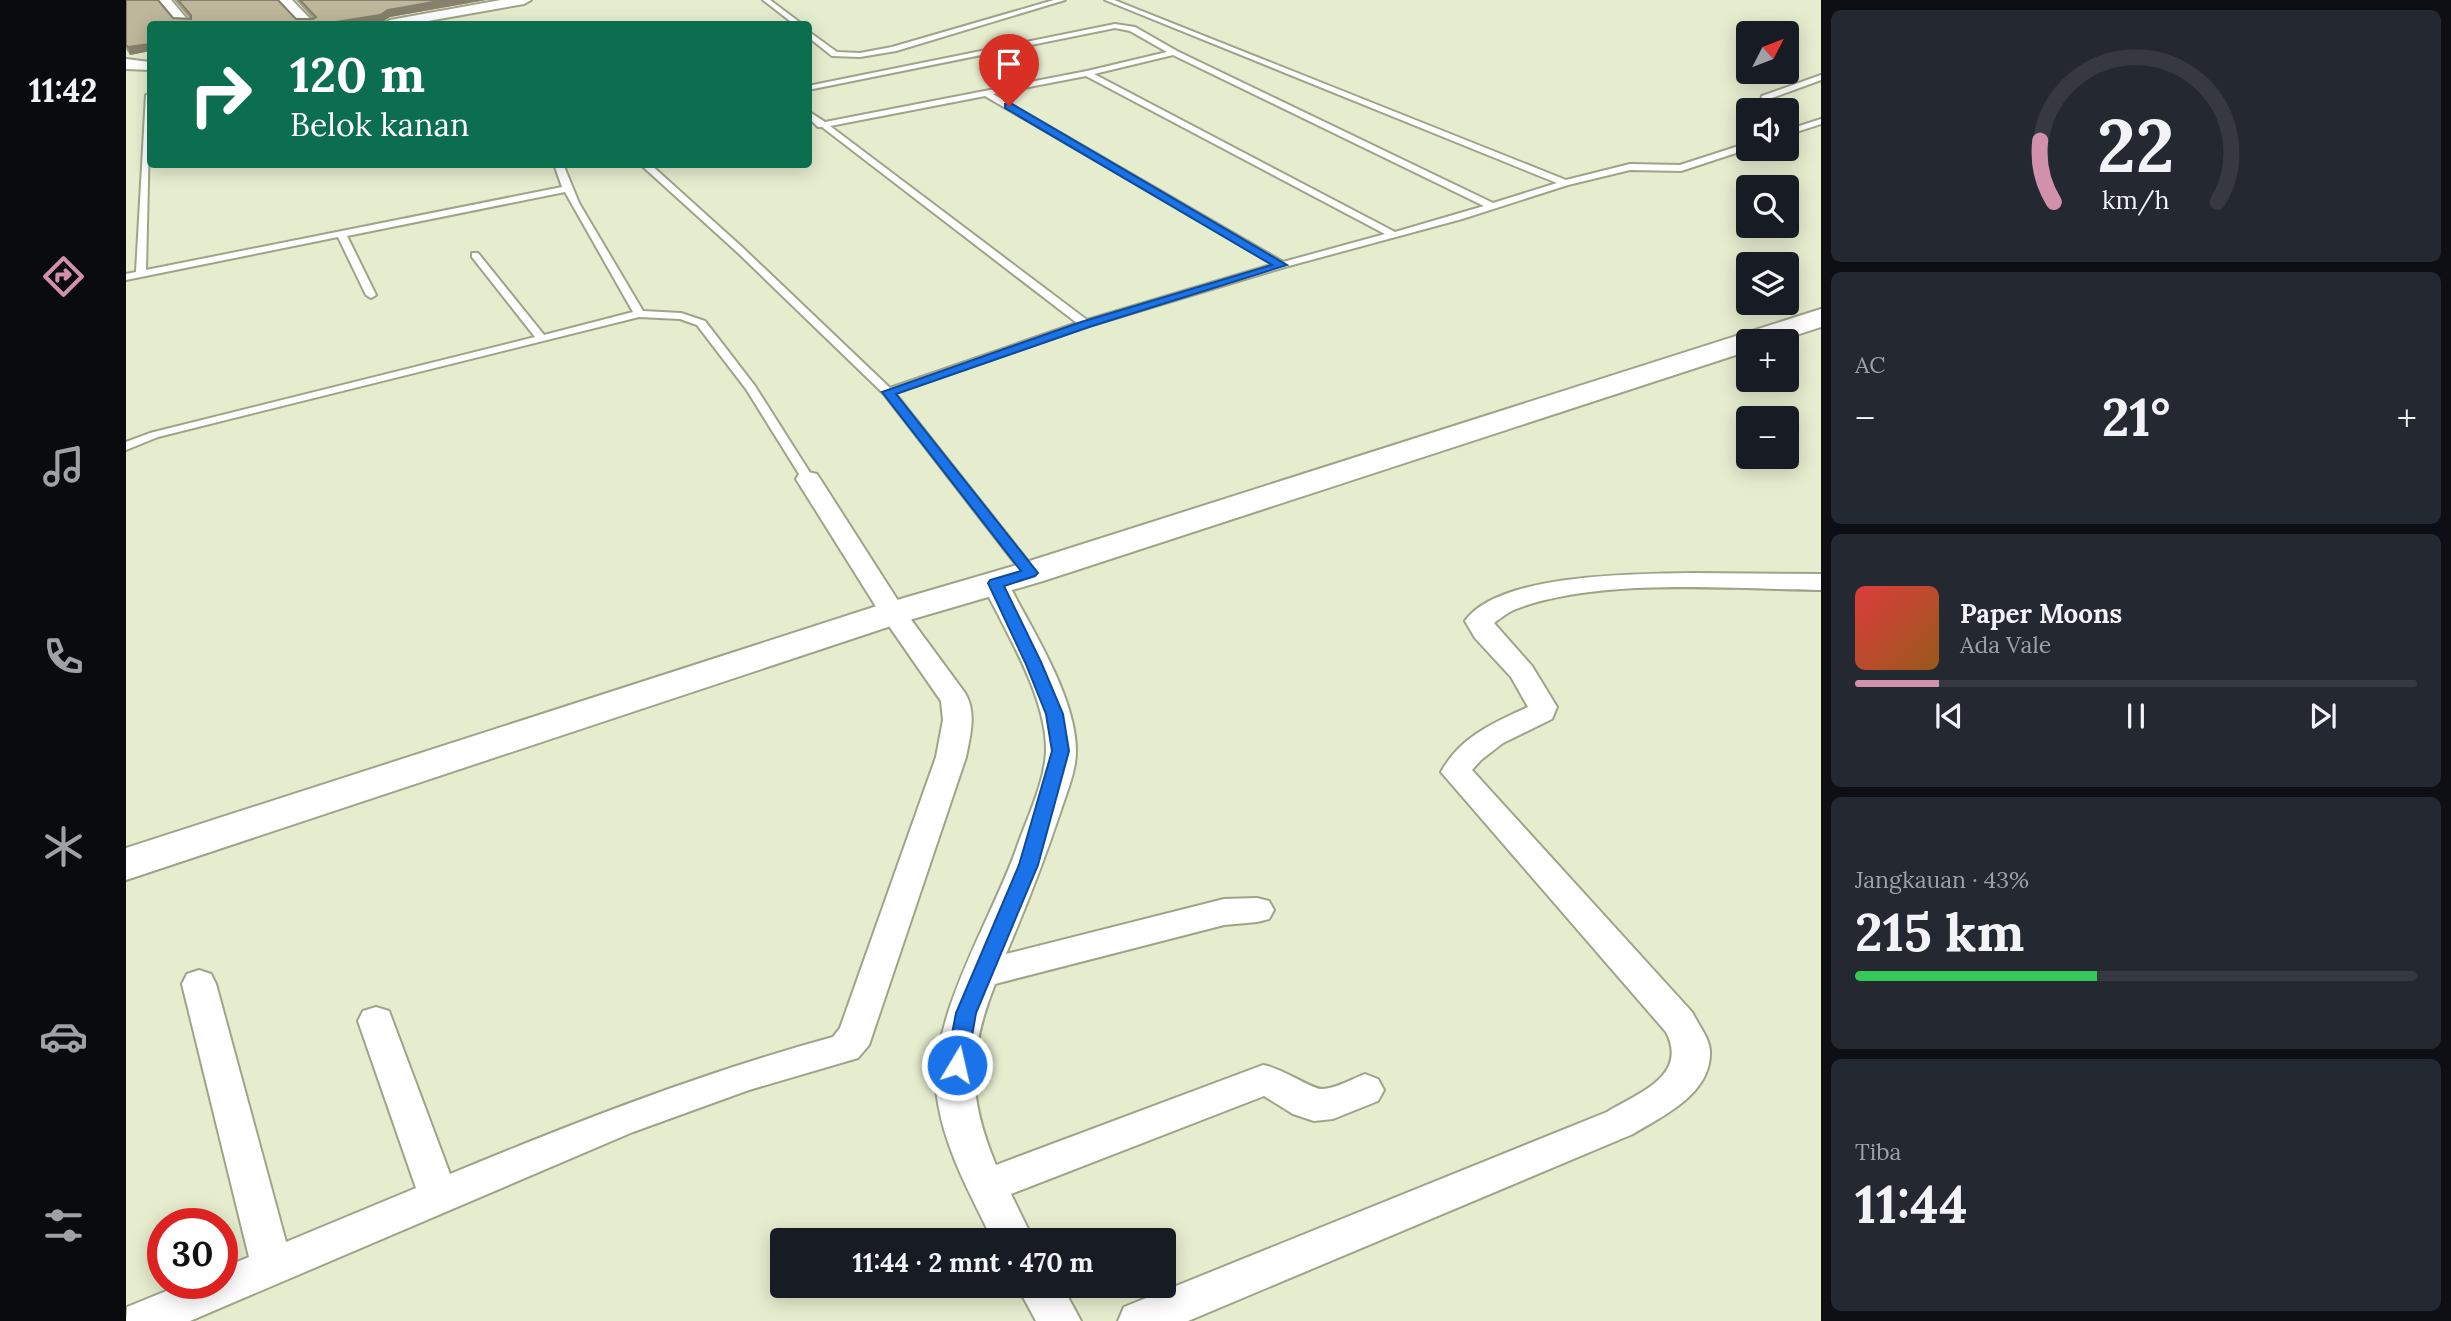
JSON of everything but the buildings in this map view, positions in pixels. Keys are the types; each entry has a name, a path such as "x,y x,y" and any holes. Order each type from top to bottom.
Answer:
{"street":[{"path":"164,0 182,21"},
{"path":"284,0 305,21"},
{"path":"407,21 524,0"},
{"path":"126,64 147,66"},
{"path":"126,864 910,609 1030,573 1233,505 1821,318"},
{"path":"142,1321 620,1121 746,1076 845,1048 856,1035 951,757 958,720 955,700 910,609 808,479"},
{"path":"1139,1321 1620,1123 1680,1084 1688,1072 1692,1051 1679,1022 1456,772 1459,764 1476,747 1542,712 1543,707 1522,672 1485,632 1479,621 1486,612 1505,601 1568,588 1643,580 1821,582"},
{"path":"983,587 1033,662 1054,714 1061,751 1028,865 966,1013 954,1085 965,1136 1007,1228"},
{"path":"983,973 1224,912 1257,910"},
{"path":"199,984 272,1267"},
{"path":"376,1021 438,1196"},
{"path":"986,1186 1263,1080 1274,1081 1311,1105 1324,1105 1365,1090"},
{"path":"1046,1298 1060,1321"}],"lane":[{"path":"766,0 794,21"},
{"path":"812,36 835,54 860,55 892,49 1062,0"},
{"path":"1108,0 1565,183"},
{"path":"812,87 1115,26 1132,29 1174,53 1492,206"},
{"path":"821,125 1087,73 1174,53"},
{"path":"1087,73 1394,235"},
{"path":"1765,98 1821,77"},
{"path":"986,93 1282,265"},
{"path":"812,118 923,198 1085,324"},
{"path":"1799,129 1821,121"},
{"path":"141,274 147,141"},
{"path":"888,392 1085,324 1565,183 1630,167 1681,168 1736,150"},
{"path":"559,168 566,189 627,287 639,314"},
{"path":"648,168 740,250 888,392 1030,573"},
{"path":"126,277 566,189"},
{"path":"341,233 371,295"},
{"path":"475,255 542,339"},
{"path":"126,446 167,431 639,314 681,316 701,323 751,388 808,479"}],"route":[{"path":"957,1065 966,1013 1028,865 1061,751 1054,714 1033,662 995,583 1030,573 888,392 1085,324 1282,265 1009,106"}]}
